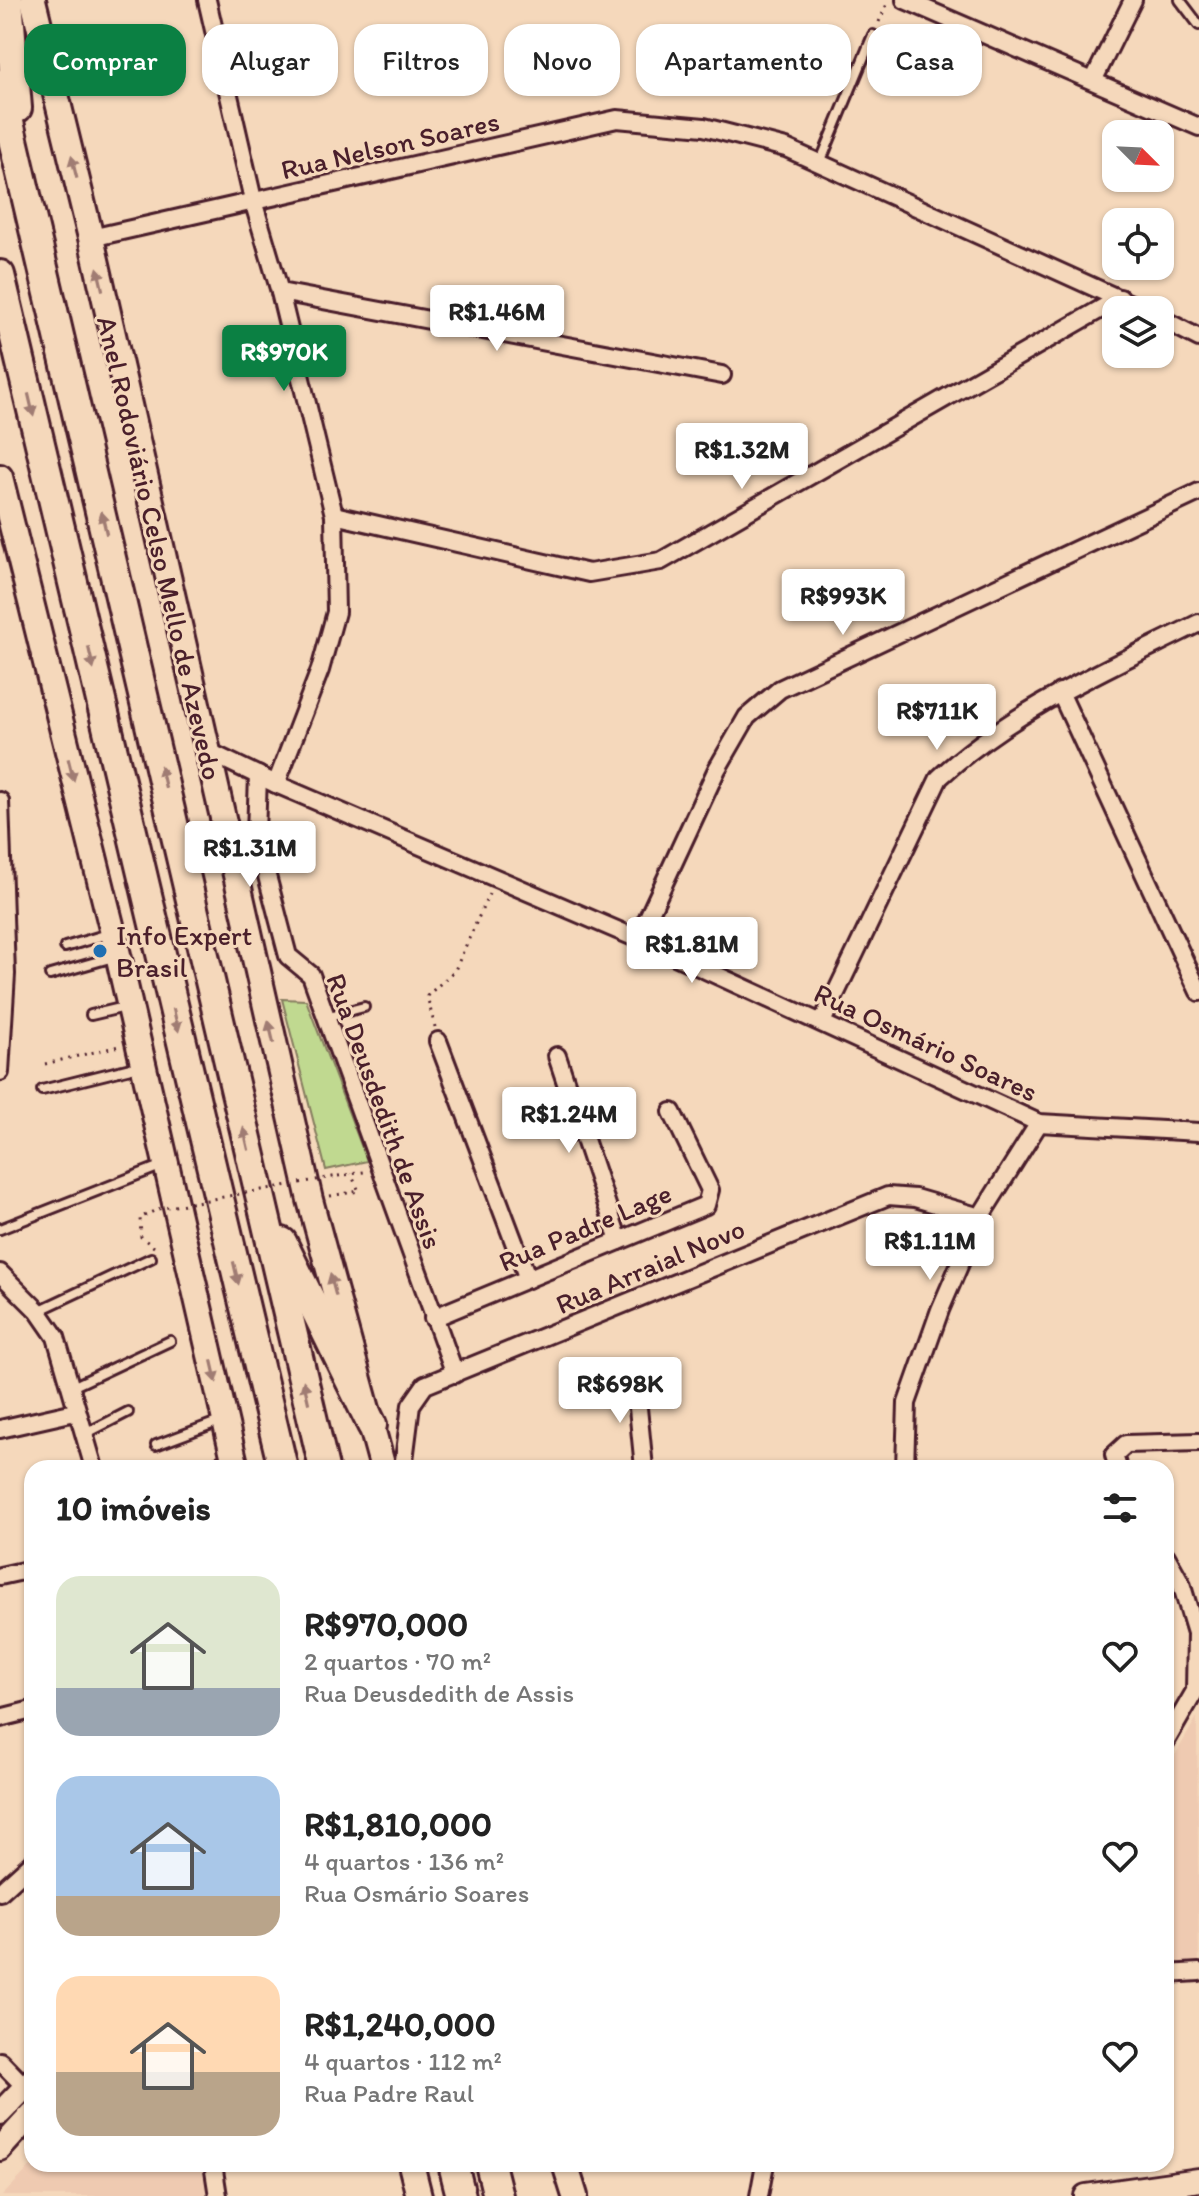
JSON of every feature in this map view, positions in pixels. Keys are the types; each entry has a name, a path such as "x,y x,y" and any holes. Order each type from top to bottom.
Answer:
{"highway":[{"path":"8,0 21,165"},
{"name":"Anel Rodoviário Celso Mello de Azevedo","path":"0,84 322,1460"},
{"path":"0,275 281,1460"},
{"path":"260,1198 372,1425"},
{"path":"455,2172 461,2196"},
{"path":"492,2172 498,2196"}],"main road":[{"name":"Anel Rodoviário Celso Mello de Azevedo","path":"33,0 91,238 205,750 310,1200 381,1460"},
{"path":"0,477 4,516 116,944 225,1420 228,1460"},
{"path":"413,2172 419,2196"},
{"path":"568,2172 575,2196"}],"street":[{"path":"905,0 1094,79 1199,127"},
{"path":"1094,79 1133,0"},
{"path":"210,1 254,204 280,292 334,515 336,612 320,670 276,784"},
{"name":"Rua Nelson Soares","path":"91,238 254,204 617,119 704,127 786,148 1116,296"},
{"path":"280,292 722,375"},
{"path":"334,515 589,573 661,561 1102,308"},
{"path":"1174,325 1199,338"},
{"path":"638,939 717,769 747,717 780,689 1199,492"},
{"path":"822,1022 939,778 969,750 1060,692 1199,623"},
{"path":"1060,692 1199,992"},
{"name":"Rua Osmário Soares","path":"205,750 495,880 638,939 1039,1123 1199,1132"},
{"name":"Rua Deusdedith de Assis","path":"258,775 256,834 288,956 311,975 455,1374"},
{"path":"0,801 0,1072"},
{"path":"438,1041 528,1279"},
{"path":"557,1056 619,1241"},
{"name":"Rua Padre Lage","path":"433,1318 706,1205 710,1190 672,1112"},
{"path":"905,1460 907,1403 940,1310 980,1217 1039,1123"},
{"name":"Rua Arraial Novo","path":"404,1460 414,1396 425,1385 888,1196 915,1198 980,1217"},
{"path":"1,1275 38,1311 56,1337 75,1412 91,1460"},
{"path":"635,1378 643,1460"},
{"path":"0,1429 75,1412"},
{"path":"1115,1460 1114,1455 1126,1444 1199,1442"},
{"path":"1174,1570 1181,1583 1196,1633 1195,1691 1174,1727"},
{"path":"0,1576 24,1571"},
{"path":"0,1718 24,1712"},
{"path":"0,1892 24,1870"},
{"path":"1174,1974 1199,1972"},
{"path":"0,2061 24,2082"},
{"path":"0,2113 24,2092"},
{"path":"0,2149 24,2123"},
{"path":"214,2172 218,2196"},
{"path":"759,2196 764,2172"},
{"path":"1086,2196 1199,2180"}],"lane":[{"path":"1180,0 1199,25"},
{"path":"820,163 867,49"},
{"path":"65,947 116,944"},
{"path":"50,975 116,944"},
{"path":"91,1015 130,1006"},
{"path":"324,1017 364,1007"},
{"path":"42,1090 140,1053"},
{"path":"0,1229 166,1164"},
{"path":"38,1311 151,1258"},
{"path":"70,1388 170,1341"},
{"path":"83,1435 128,1412"},
{"path":"156,1445 225,1420"}],"path":[{"path":"878,24 888,0"},
{"path":"438,1041 427,996 455,970 495,880"},
{"path":"45,1064 140,1053"},
{"path":"154,1247 141,1237 140,1218 158,1209 351,1174 359,1191 310,1200"}],"shaded area":[{"path":"1197,1717 1199,1971 1174,1971 1174,1757"},
{"path":"25,2172 207,2172 211,2196 2,2196"}],"green space":[{"path":"282,999 306,1000 367,1161 326,1170"}],"place":[{"name":"Info Expert Brasil","path":"100,951"}]}
